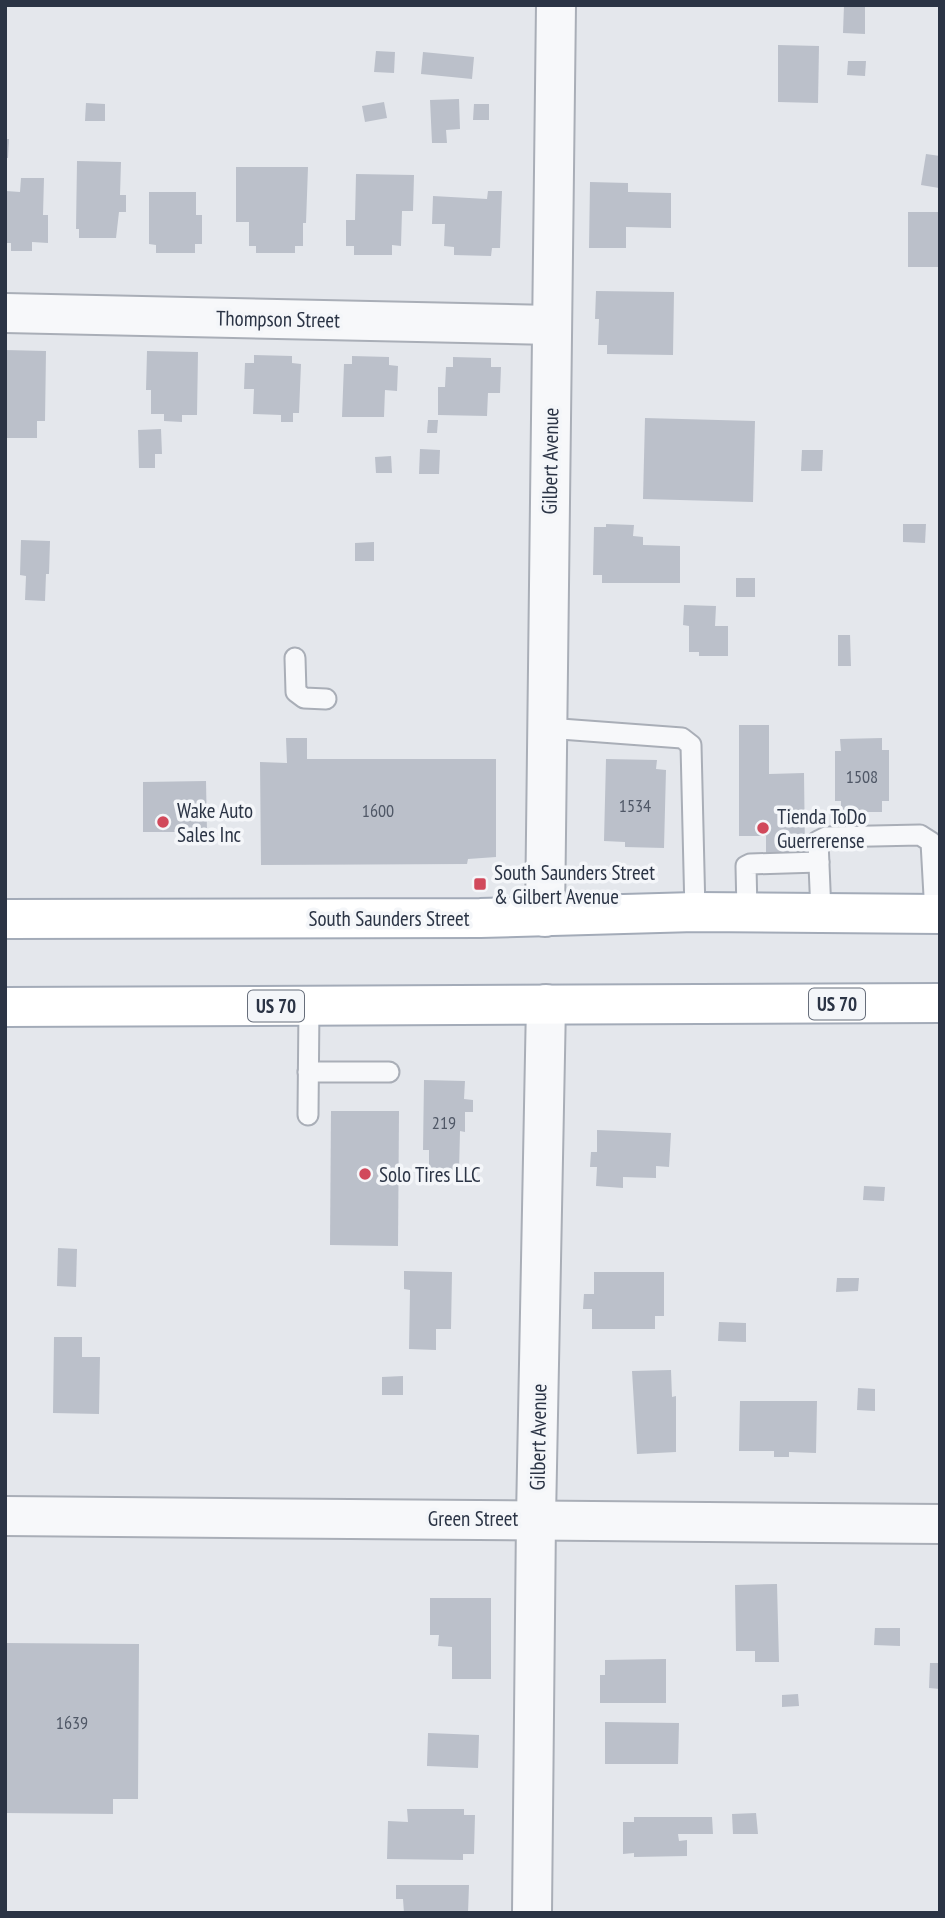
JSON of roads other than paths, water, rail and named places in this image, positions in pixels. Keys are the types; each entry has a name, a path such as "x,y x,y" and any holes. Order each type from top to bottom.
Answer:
{"main road":[{"name":"South Saunders Street","path":"5,919 545,917 695,912 937,914"},
{"name":"US 70","path":"5,1007 940,1003"}],"street":[{"name":"Gilbert Avenue","path":"545,917 556,5"},
{"name":"Thompson Street","path":"5,313 551,326"},
{"name":"Gilbert Avenue","path":"532,1913 536,1518 547,1004"},
{"name":"Green Street","path":"5,1516 536,1518 940,1524"}],"lane":[{"path":"295,658 296,692 304,698 326,699"},
{"path":"547,728 682,738 691,745 695,912"},
{"path":"821,913 818,841 827,837 920,835 931,842 937,914"},
{"path":"747,912 746,866 819,862"},
{"path":"308,1115 309,1006"},
{"path":"308,1072 389,1072"}],"place":[{"name":"Wake Auto Sales Inc","path":"163,822"},
{"name":"Tienda ToDo Guerrerense","path":"763,828"},
{"name":"South Saunders Street & Gilbert Avenue","path":"480,884"},
{"name":"Solo Tires LLC","path":"365,1174"}]}
